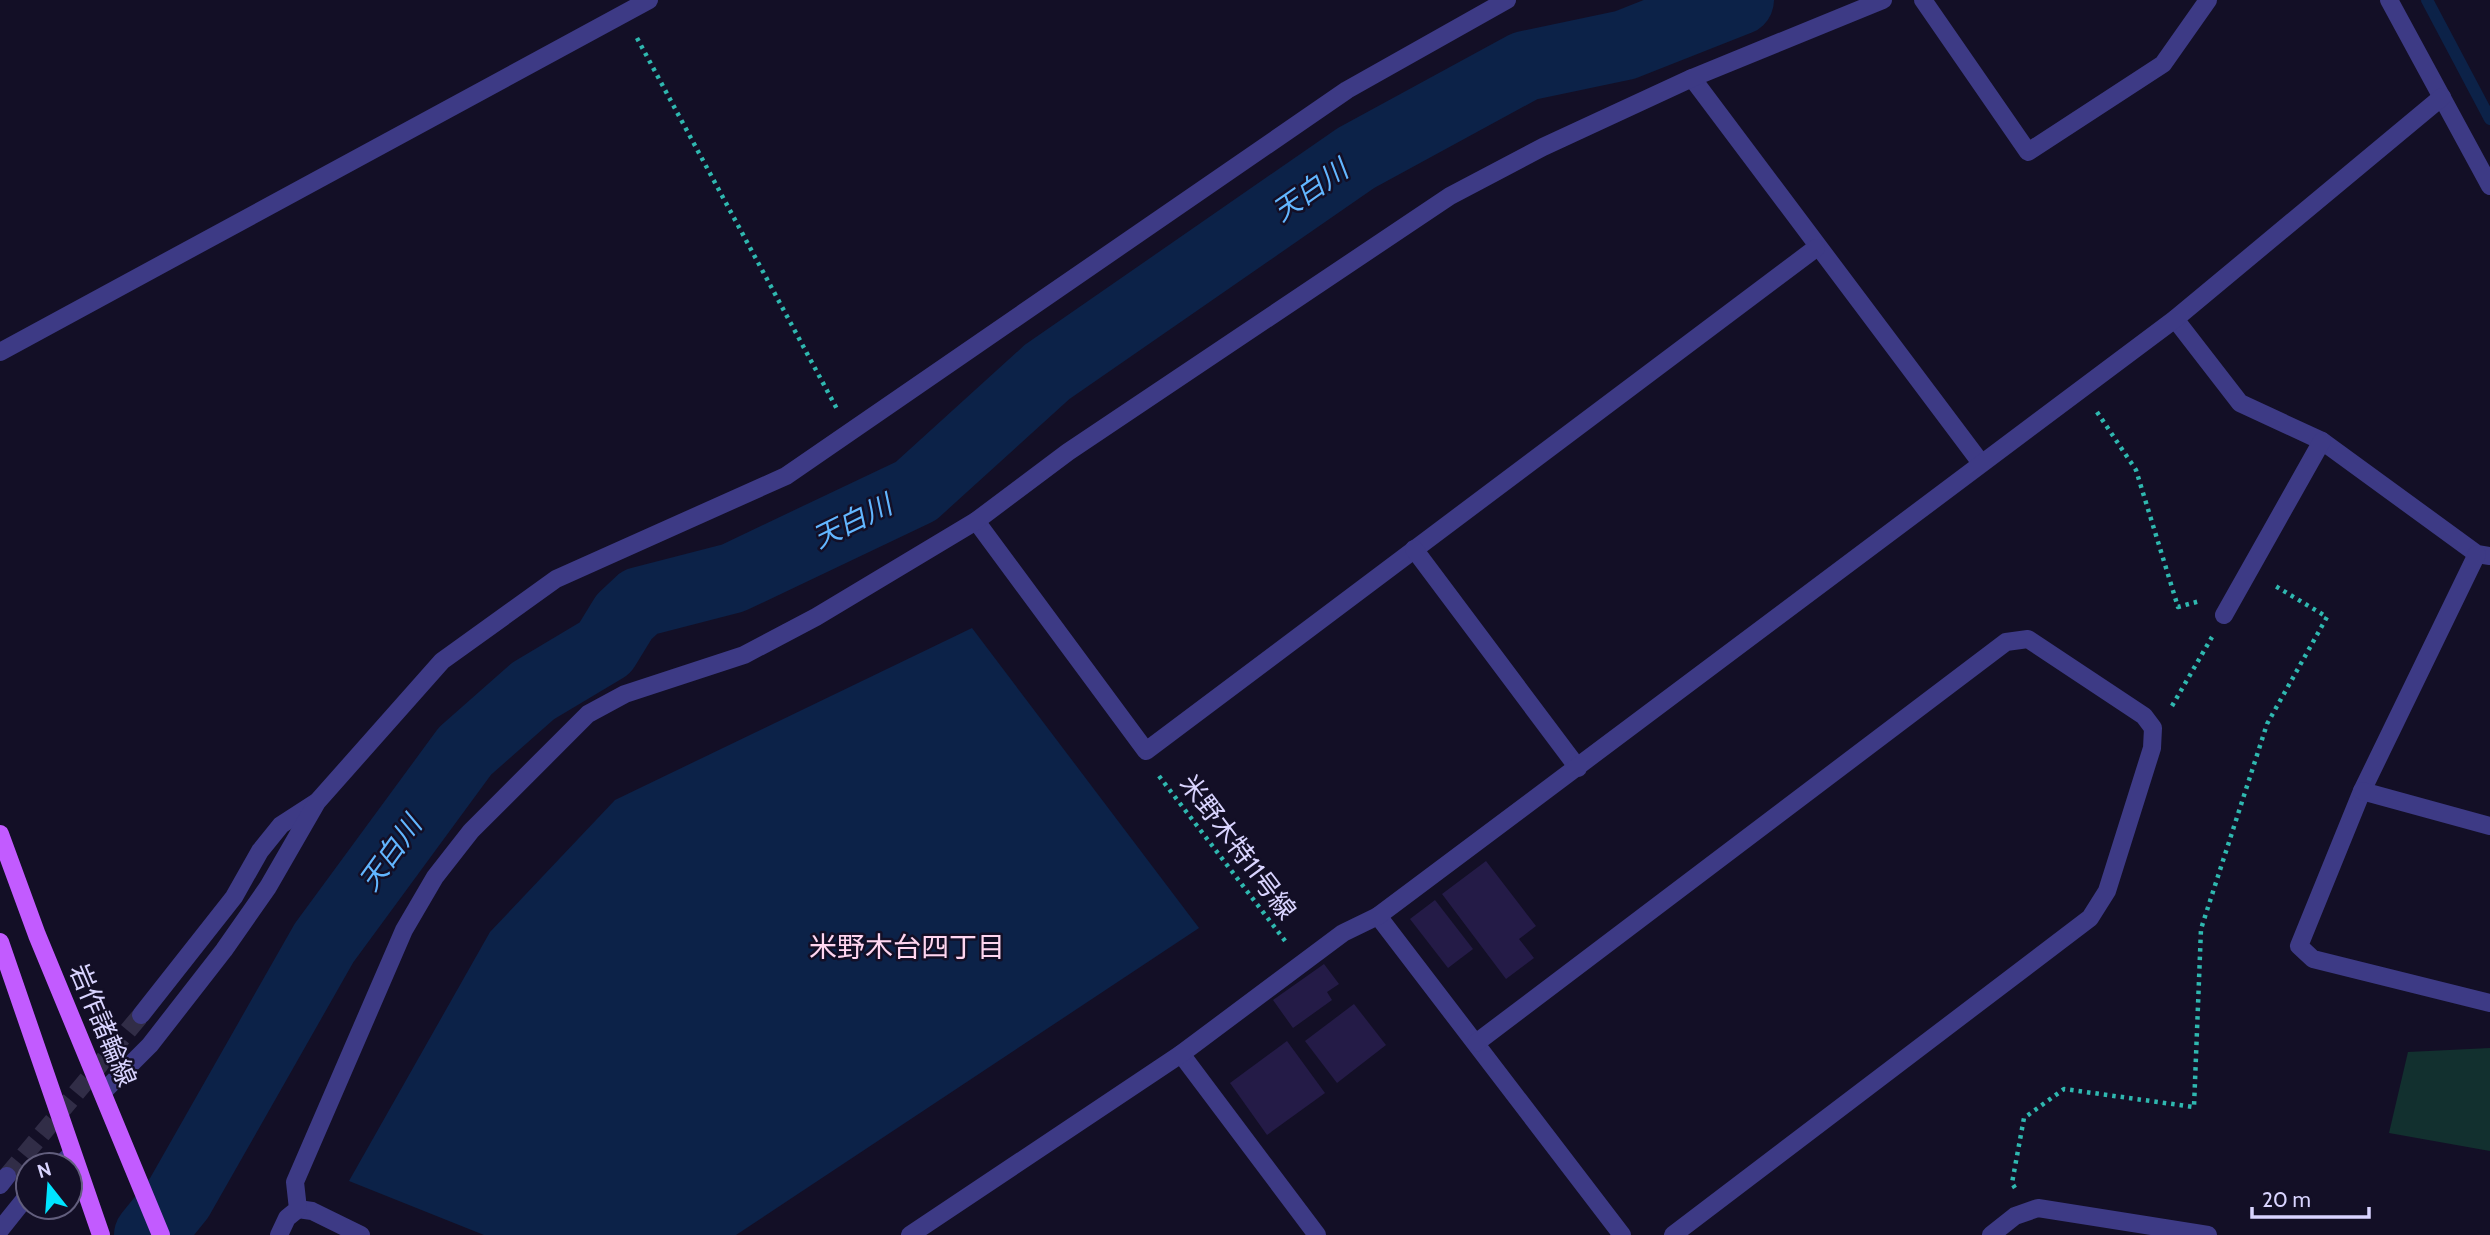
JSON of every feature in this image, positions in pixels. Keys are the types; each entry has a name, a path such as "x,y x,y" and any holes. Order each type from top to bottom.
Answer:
{"main road":[{"name":"岩作諸輪線","path":"0,834 37,935 161,1235"},
{"path":"0,942 64,1151"},
{"path":"84,1189 101,1235"}],"street":[{"path":"0,352 649,0"},
{"path":"103,1092 150,1045 224,950 268,887 317,802 442,662 556,579 786,476 1346,90 1507,0"},
{"path":"298,1209 295,1182 404,930 435,877 471,831 588,714 625,694 744,655 817,617 976,521 1068,452 1450,196 1543,147 1692,78 1882,0"},
{"path":"1923,0 2028,152 2163,64 2208,0"},
{"path":"2389,0 2490,186"},
{"path":"1692,78 1816,248 1981,463"},
{"path":"910,1235 1181,1054 1343,933 1378,916 1578,768 2175,320 2442,97"},
{"path":"976,521 1146,751 1816,248"},
{"path":"2175,320 2240,403 2322,442 2484,555 2362,791 2300,946 2313,960 2490,1003"},
{"path":"2224,615 2322,442"},
{"path":"1414,549 1578,768"},
{"path":"1476,1043 2006,642 2028,639 2144,716 2153,728 2152,748 2107,891 2091,918 1673,1235"},
{"path":"2362,791 2490,826"},
{"path":"141,1015 234,897 267,842 281,825 317,802"},
{"path":"1378,916 1622,1235"},
{"path":"1181,1054 1317,1235"},
{"path":"1991,1235 2026,1210 2038,1208 2208,1235"},
{"path":"279,1235 286,1218 298,1209 312,1211 360,1235"},
{"path":"0,1230 14,1212"}],"path":[{"path":"624,13 850,433"},
{"path":"2085,387 2098,414 2136,470 2178,607 2222,594 2234,597"},
{"path":"2026,1210 2012,1183 2024,1118 2064,1089 2194,1107 2201,929 2267,724 2327,617 2250,571"},
{"path":"2153,728 2170,710 2224,615"},
{"name":"米野木特11号線","path":"1146,751 1154,769 1303,965"}],"green space":[{"path":"2490,1048 2490,1151 2389,1133 2408,1052"}],"water":[{"path":"972,628 1199,928 736,1235 484,1235 349,1181 490,932 615,800"}],"building":[{"path":"1486,861 1536,926 1519,939 1534,958 1506,979 1442,894"},
{"path":"1435,900 1473,949 1448,968 1410,919"},
{"path":"1324,964 1339,984 1327,992 1332,1000 1293,1028 1273,1000"},
{"path":"1354,1004 1386,1045 1337,1083 1305,1041"},
{"path":"1287,1041 1325,1093 1267,1135 1230,1083"}],"waterway":[{"name":"天白川","path":"149,1235 179,1198 324,943 465,751 533,691 605,648 624,617 640,602 733,578 916,491 1047,372 1356,158 1525,66 1625,45 1739,0"},
{"path":"2427,0 2490,119"}],"tunnel":[{"path":"7,1176 141,1015"}],"district":[{"name":"米野木台四丁目","path":"907,947"}]}
